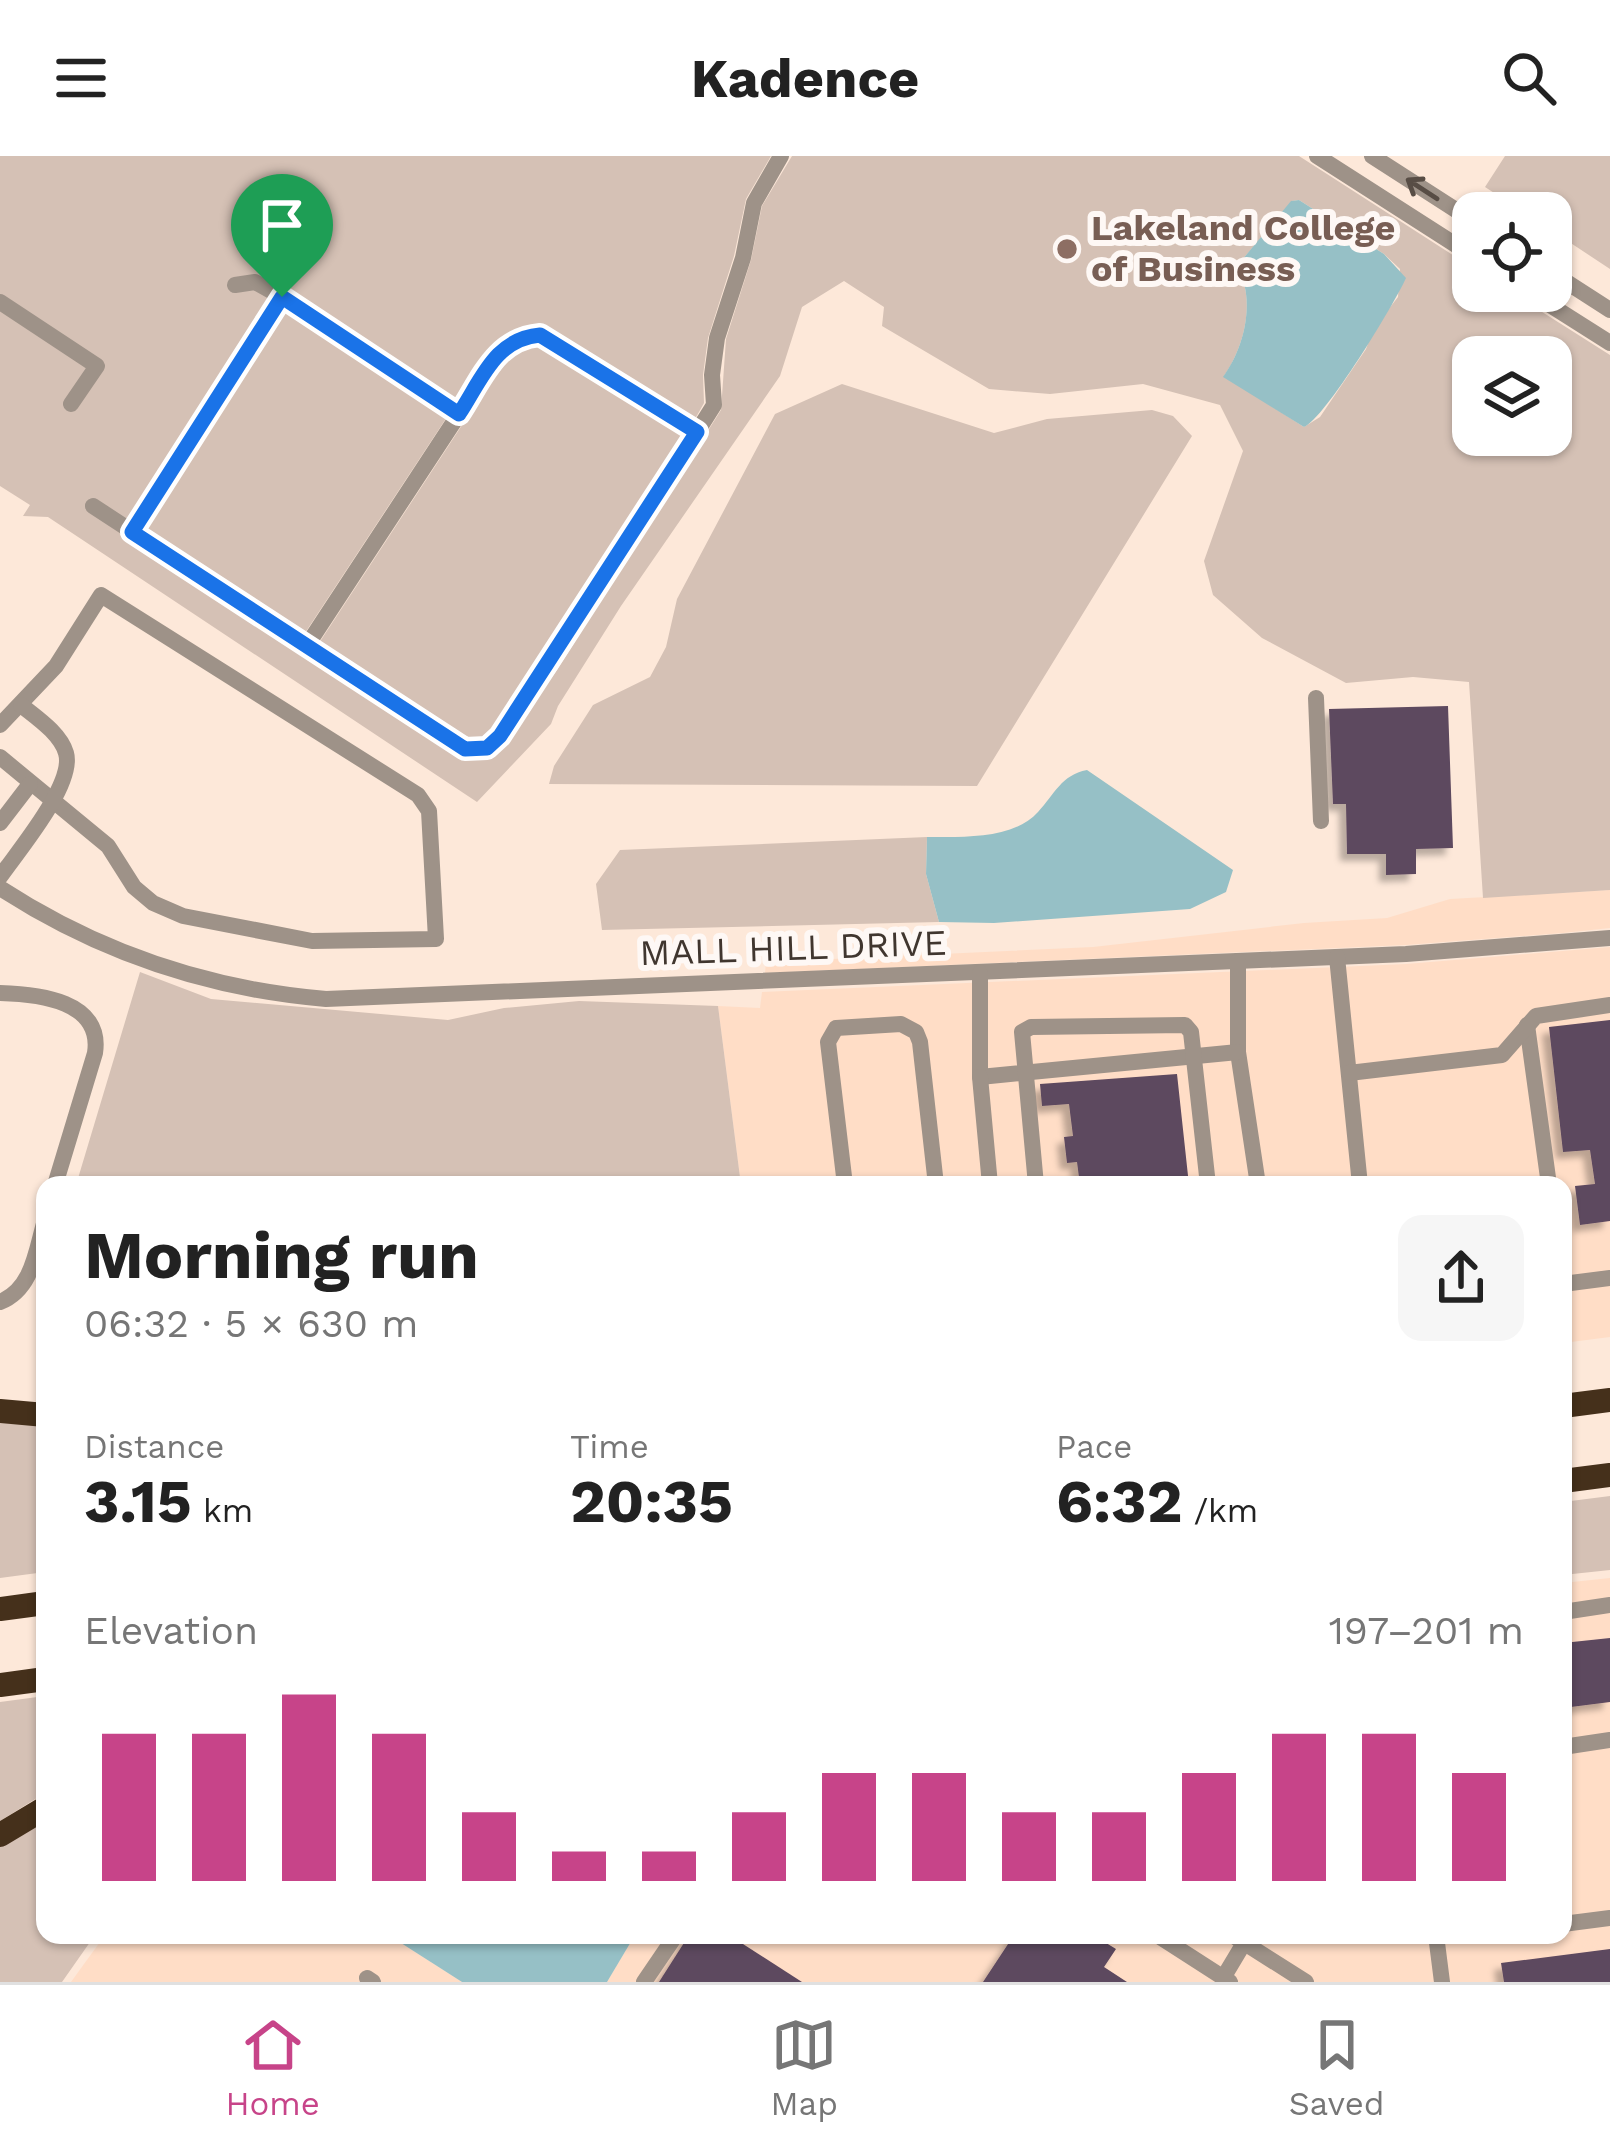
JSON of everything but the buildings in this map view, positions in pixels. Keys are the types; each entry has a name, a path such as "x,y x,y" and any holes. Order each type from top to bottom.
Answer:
{"highway":[{"path":"1572,1405 1610,1400"},
{"path":"0,1411 36,1414"},
{"path":"1572,1480 1610,1475"},
{"path":"0,1610 36,1604"},
{"path":"0,1685 36,1680"},
{"path":"0,1835 36,1813"}],"street":[{"path":"93,506 465,749 487,748 544,673 714,405 717,338 754,203 781,156"},
{"path":"1317,156 1452,243"},
{"path":"1372,156 1452,207"},
{"path":"235,285 255,282 282,297 459,414"},
{"path":"1572,286 1610,310"},
{"path":"132,532 282,297"},
{"path":"0,302 97,366 71,404"},
{"path":"1561,312 1610,343"},
{"path":"306,646 502,348 518,337 540,335 697,432"},
{"path":"0,725 56,667 101,595 418,795 429,811 436,939 312,940 183,916 153,903 134,887 108,846 82,820 0,757"},
{"path":"1316,698 1321,821"},
{"path":"0,877 53,801 67,767 59,740 21,705"},
{"path":"30,784 4,817 33,829"},
{"name":"MALL HILL DRIVE","path":"0,888 81,935 161,968 290,996 359,1000 1337,957 1610,938"},
{"path":"1337,957 1359,1176"},
{"path":"1238,961 1238,1052 1257,1176"},
{"path":"980,973 980,1076 989,1176"},
{"path":"0,993 25,993 70,1005 84,1014 95,1033 95,1054 59,1176"},
{"path":"1349,1073 1502,1054 1536,1016 1610,1005"},
{"path":"844,1176 828,1042 831,1033 836,1028 901,1024 916,1032 920,1042 935,1176"},
{"path":"1035,1176 1021,1037 1031,1027 1185,1024 1190,1029 1207,1176"},
{"path":"1527,1025 1548,1176"},
{"path":"980,1076 1238,1052"},
{"path":"0,1302 25,1283 36,1248"},
{"path":"1572,1283 1610,1278"},
{"path":"1572,1611 1610,1605"},
{"path":"1572,1746 1610,1740"},
{"path":"1572,1923 1610,1918"},
{"path":"644,1982 670,1944"},
{"path":"1171,1944 1227,1980 1237,1944"},
{"path":"1246,1944 1306,1982"},
{"path":"1437,1944 1442,1982"}],"shaded area":[{"path":"0,156 771,156 746,199 708,338 704,403 695,419 540,325 499,341 457,401 280,284 120,535 465,759 486,758 507,741 557,670 721,410 726,339 762,206 792,156 1299,156 1452,254 1452,312 1542,312 1610,355 1610,890 1483,898 1469,682 1413,677 1346,683 1262,638 1213,595 1204,561 1243,451 1220,405 1143,384 1050,394 989,389 882,326 884,307 844,281 802,307 780,376 621,606 551,724 477,802 48,517 23,516 30,505 0,486","holes":["1299,200 1400,269 1398,297 1320,417 1304,427 1224,376 1246,322 1246,293 1237,266 1292,201"]},
{"path":"1505,156 1610,156 1610,269 1572,244 1572,192 1493,192 1485,187"},
{"path":"284,310 447,417 305,633 145,528"},
{"path":"537,344 684,436 493,731 484,739 468,740 319,643 508,355 520,346"},
{"path":"842,384 994,433 1047,419 1152,410 1173,416 1192,436 977,786 549,784 554,766 593,705 650,677 666,647 677,599 775,414"},
{"path":"927,837 926,874 939,922 602,930 596,884 620,850"},
{"path":"1610,890 1610,928 1563,933 1406,945 765,973 766,962 1093,947 1387,918 1450,899"},
{"path":"1610,947 1610,1337 1572,1342 1572,1176 740,1176 718,1006 760,1008 762,992 1406,964"},
{"path":"140,972 211,999 448,1020 504,1008 579,1001 718,1006 740,1176 79,1176"},
{"path":"0,1419 36,1420 36,1573 0,1578"},
{"path":"1610,1496 1610,1570 1572,1574 1572,1501"},
{"path":"1610,1578 1610,1982 607,1982 630,1944 1572,1944 1572,1582"},
{"path":"36,1697 36,1799 0,1821 0,1702"},
{"path":"36,1822 36,1944 89,1944 62,1982 0,1982 0,1845"},
{"path":"98,1944 403,1944 462,1982 71,1982"}],"water":[{"path":"1299,200 1384,254 1406,278 1343,383 1304,427 1223,377 1237,352 1247,308 1237,266 1291,201"},
{"path":"1087,770 1233,870 1226,892 1190,909 994,923 939,922 926,874 927,837 986,835 1015,828 1038,812 1065,781"},
{"path":"403,1944 630,1944 607,1982 462,1982"}],"place":[{"name":"Lakeland College of Business","path":"1067,249"}],"route":[{"path":"282,297 459,414 502,348 518,337 540,335 697,432 544,673 487,748 465,749 132,532 282,297"}]}
